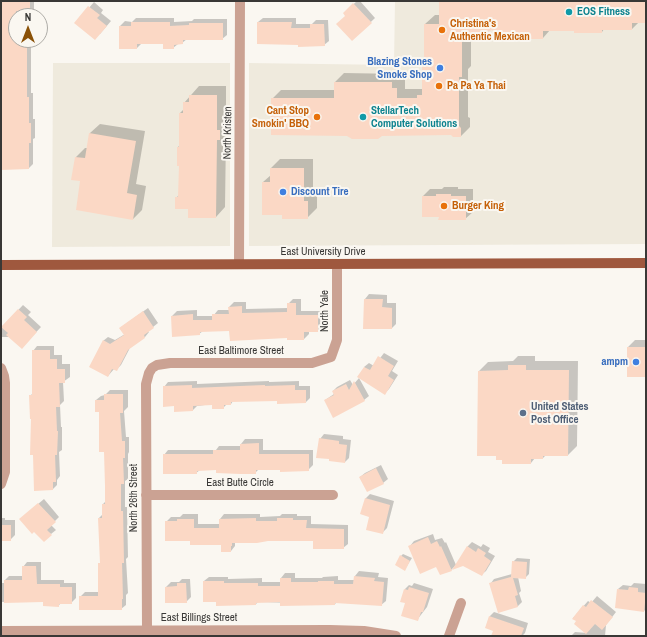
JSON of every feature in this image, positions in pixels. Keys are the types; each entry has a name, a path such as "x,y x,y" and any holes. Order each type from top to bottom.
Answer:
{"main road":[{"name":"East University Drive","path":"1,265 646,263"}],"street":[{"name":"North Kristen","path":"239,264 240,1"},
{"name":"North Yale","path":"331,357 337,340 337,264"},
{"name":"East Baltimore Street","path":"152,368 157,365 170,363 312,363 331,357"},
{"path":"1,368 5,383 5,472 1,484"},
{"name":"North 26th Street","path":"147,630 146,384 152,368"},
{"name":"East Butte Circle","path":"146,495 333,495"},
{"path":"449,636 461,603"},
{"name":"East Billings Street","path":"1,630 147,630 349,633 396,636"}],"shaded area":[{"path":"395,1 646,1 646,244 249,246 249,63 394,65"},
{"path":"53,63 230,63 230,246 52,247"}],"building":[{"path":"1,1 30,1 30,8 8,8 8,48 27,48 27,97 29,97 29,123 31,123 29,169 1,170"},
{"path":"439,1 646,1 646,23 632,23 632,30 602,30 602,33 543,31 543,39 501,39 492,30 462,42 462,77 459,77 459,126 461,128 461,137 453,137 451,135 382,136 378,139 352,139 347,136 271,135 271,98 334,98 334,82 392,82 392,88 397,88 397,98 417,98 417,95 422,95 424,24 439,24"},
{"path":"353,3 372,23 352,41 336,24 345,16 343,13"},
{"path":"88,6 100,15 97,18 107,26 95,40 74,23"},
{"path":"131,22 170,22 170,26 189,25 189,23 223,23 223,40 183,40 183,44 174,45 174,49 163,49 163,44 137,44 137,49 119,49 119,26 131,26"},
{"path":"257,22 292,22 291,28 310,28 310,24 324,24 325,46 298,47 298,45 257,44"},
{"path":"189,95 217,95 217,130 220,130 220,140 217,140 216,218 188,218 188,209 175,209 175,197 178,197 179,166 177,166 177,147 179,147 179,113 183,113 183,102 189,102"},
{"path":"89,133 136,141 127,193 137,195 133,220 76,210 80,181 71,180 75,157 85,158"},
{"name":"Discount Tire","path":"270,168 304,168 304,201 308,201 308,219 282,219 282,215 262,215 262,182 270,182"},
{"name":"Burger King","path":"436,194 466,196 466,220 438,220 439,217 422,217 422,196 436,196"},
{"path":"364,299 383,299 382,307 392,308 392,329 363,329"},
{"path":"287,303 296,303 296,315 318,315 318,332 304,332 304,340 287,340 287,338 230,341 229,331 200,332 200,335 172,337 171,316 193,314 193,320 212,320 212,314 229,314 228,307 242,306 242,313 287,312"},
{"path":"18,309 27,317 24,320 37,332 22,349 6,335 8,333 1,327"},
{"path":"143,311 154,328 144,335 145,338 128,350 117,371 112,369 108,377 89,367 103,340 110,344 124,335 119,328"},
{"name":"ampm","path":"627,347 646,347 646,377 627,377"},
{"path":"32,350 50,350 50,359 57,359 57,369 65,369 65,383 59,383 60,407 56,407 58,431 57,455 55,455 56,482 53,482 53,490 34,491 33,455 30,455 31,419 29,395 32,395"},
{"path":"378,356 394,366 388,376 394,380 385,395 357,377 364,367 370,370"},
{"name":"United States Post Office","path":"508,365 526,365 526,370 569,370 568,456 543,456 543,459 531,459 531,464 502,464 502,460 496,460 496,456 477,456 478,371 508,370"},
{"path":"354,381 365,401 333,418 324,400 334,395 332,391 346,384 349,390"},
{"path":"192,385 192,388 295,385 295,390 306,390 306,403 277,404 277,401 231,402 231,405 224,405 224,409 212,409 212,405 193,406 193,411 174,412 174,406 163,407 163,386"},
{"path":"104,394 123,394 123,413 120,413 122,441 125,441 125,458 123,458 124,484 121,484 124,563 122,563 122,610 79,610 79,596 98,596 98,563 100,563 98,518 102,518 102,504 105,504 105,486 104,452 99,452 99,412 95,412 95,400 104,400"},
{"path":"319,438 339,441 339,444 347,445 345,463 329,461 329,459 316,458"},
{"path":"259,443 259,454 309,454 309,471 280,472 280,470 256,470 256,474 240,474 216,473 216,470 197,471 197,474 163,474 163,454 213,454 213,450 240,450 240,444"},
{"path":"376,468 384,484 367,492 359,477"},
{"path":"365,498 390,505 383,534 366,530 369,517 360,514"},
{"path":"38,503 56,522 47,530 52,535 44,542 34,532 32,534 19,519"},
{"path":"256,518 256,521 277,521 277,518 293,518 293,520 307,520 306,528 344,529 344,549 313,549 313,541 268,541 257,543 232,543 231,552 221,552 221,545 190,545 190,541 165,541 165,521 194,519 194,528 219,528 219,519"},
{"path":"1,525 11,525 11,541 1,541"},
{"path":"428,537 431,544 437,541 440,547 441,546 452,571 440,575 436,567 420,574 408,546"},
{"path":"467,546 476,552 478,548 486,553 484,556 491,561 482,576 463,566 452,570"},
{"path":"400,555 410,561 405,571 395,565"},
{"path":"512,561 527,562 526,579 513,578 518,595 515,596 518,607 498,613 489,583 511,577"},
{"path":"22,566 36,566 37,584 60,584 60,587 72,587 72,604 59,604 59,607 43,606 43,602 4,603 4,580 22,580"},
{"path":"354,576 375,578 374,581 384,582 382,606 335,603 335,605 280,606 280,602 256,603 256,605 216,606 216,602 203,602 203,581 224,581 224,583 258,583 258,586 280,586 280,578 291,578 291,582 334,581 334,584 353,584"},
{"path":"177,583 186,583 187,603 165,603 165,587 177,586"},
{"path":"409,587 429,593 423,612 421,612 418,621 401,616 405,603 400,602 404,589 408,590"},
{"path":"629,587 638,588 638,592 646,593 644,612 615,608 617,589 628,590"},
{"path":"591,600 613,617 602,630 595,624 586,634 574,624 576,621 572,619 583,605 586,607"},
{"path":"489,616 524,628 521,636 491,636 493,631 485,628"}],"place":[{"name":"EOS Fitness","path":"569,12"},
{"name":"Christina's Authentic Mexican","path":"442,30"},
{"name":"Blazing Stones Smoke Shop","path":"440,68"},
{"name":"Pa Pa Ya Thai","path":"439,86"},
{"name":"Cant Stop Smokin' BBQ","path":"317,117"},
{"name":"StellarTech Computer Solutions","path":"363,117"},
{"name":"Discount Tire","path":"283,192"},
{"name":"Burger King","path":"444,206"},
{"name":"ampm","path":"636,362"},
{"name":"United States Post Office","path":"523,413"}]}
